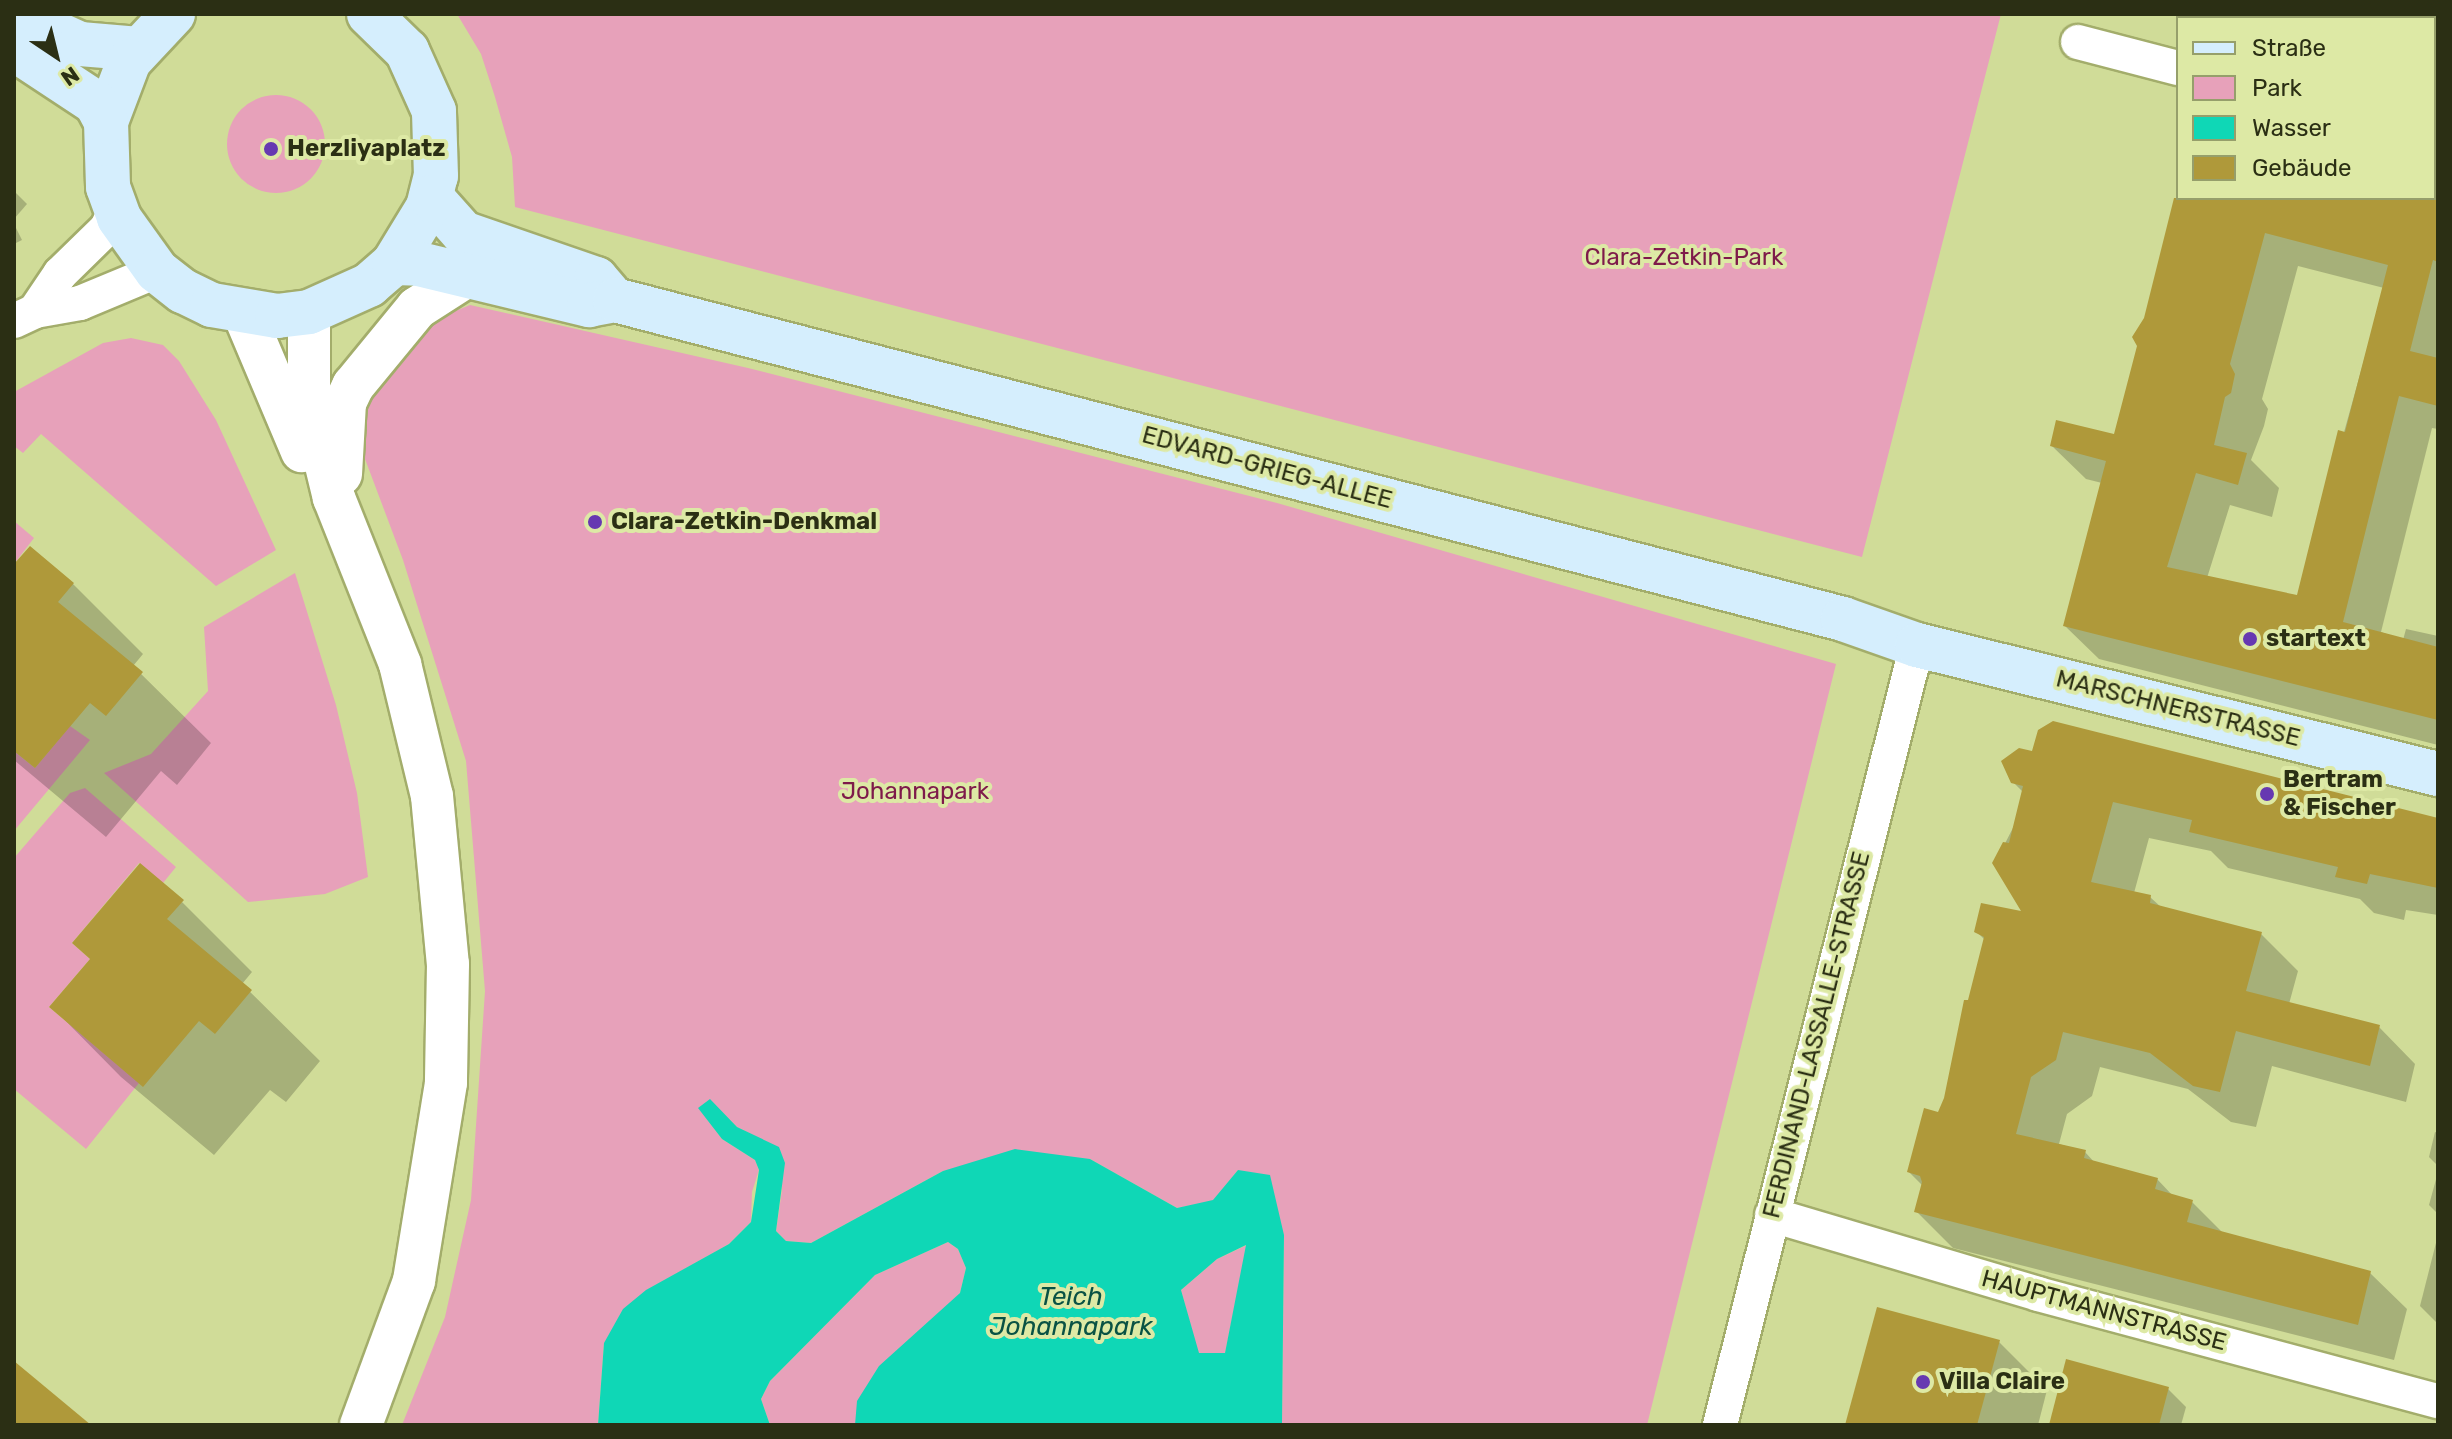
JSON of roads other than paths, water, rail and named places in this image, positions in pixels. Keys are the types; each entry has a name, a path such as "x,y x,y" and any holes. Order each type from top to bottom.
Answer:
{"main road":[{"path":"14,14 80,44 139,49"},
{"path":"173,14 139,49 115,91 106,122 104,155 116,208 135,246 157,271 202,301 244,314 309,312 369,285 394,263 413,237 431,197 438,143 431,100 407,51 369,14"},
{"path":"14,49 96,103 106,122"},
{"name":"EDVARD-GRIEG-ALLEE","path":"431,197 463,233 596,279 615,300"},
{"name":"EDVARD-GRIEG-ALLEE","path":"394,263 419,264 464,278 589,305 615,300 1828,615 1917,645"},
{"name":"MARSCHNERSTRASSE","path":"1917,645 2438,774"}],"street":[{"path":"2078,42 2176,67"},
{"path":"24,316 60,274 107,228 116,208"},
{"path":"24,316 80,303 157,271"},
{"path":"334,498 344,467 345,403 353,386 417,308 464,278"},
{"path":"309,312 309,395 334,498 409,694 432,796 448,964 446,1083 414,1281 361,1425"},
{"path":"244,314 297,442 334,498"},
{"name":"FERDINAND-LASSALLE-STRASSE","path":"1720,1425 1917,645"},
{"name":"HAUPTMANNSTRASSE","path":"1772,1215 2038,1294 2438,1401"}],"water":[{"name":"Teich Johannapark","path":"710,1099 737,1127 779,1147 785,1163 776,1231 786,1241 811,1243 943,1171 1015,1149 1090,1159 1177,1208 1213,1200 1238,1170 1270,1175 1284,1235 1282,1425 855,1425 857,1401 879,1366 960,1293 966,1268 958,1249 948,1242 875,1275 770,1381 761,1399 770,1425 598,1425 604,1343 623,1309 646,1290 729,1244 751,1222 759,1170 755,1160 722,1139 698,1108","holes":["1246,1245 1225,1353 1199,1353 1181,1290 1217,1259"]}],"place":[{"name":"Herzliyaplatz","path":"271,149"},
{"name":"Clara-Zetkin-Denkmal","path":"595,522"},
{"name":"startext","path":"2250,639"},
{"name":"Bertram & Fischer","path":"2267,794"},
{"name":"Villa Claire","path":"1923,1382"}],"park label":[{"name":"Clara-Zetkin-Park","path":"1684,258"},
{"name":"Johannapark","path":"915,792"}]}
